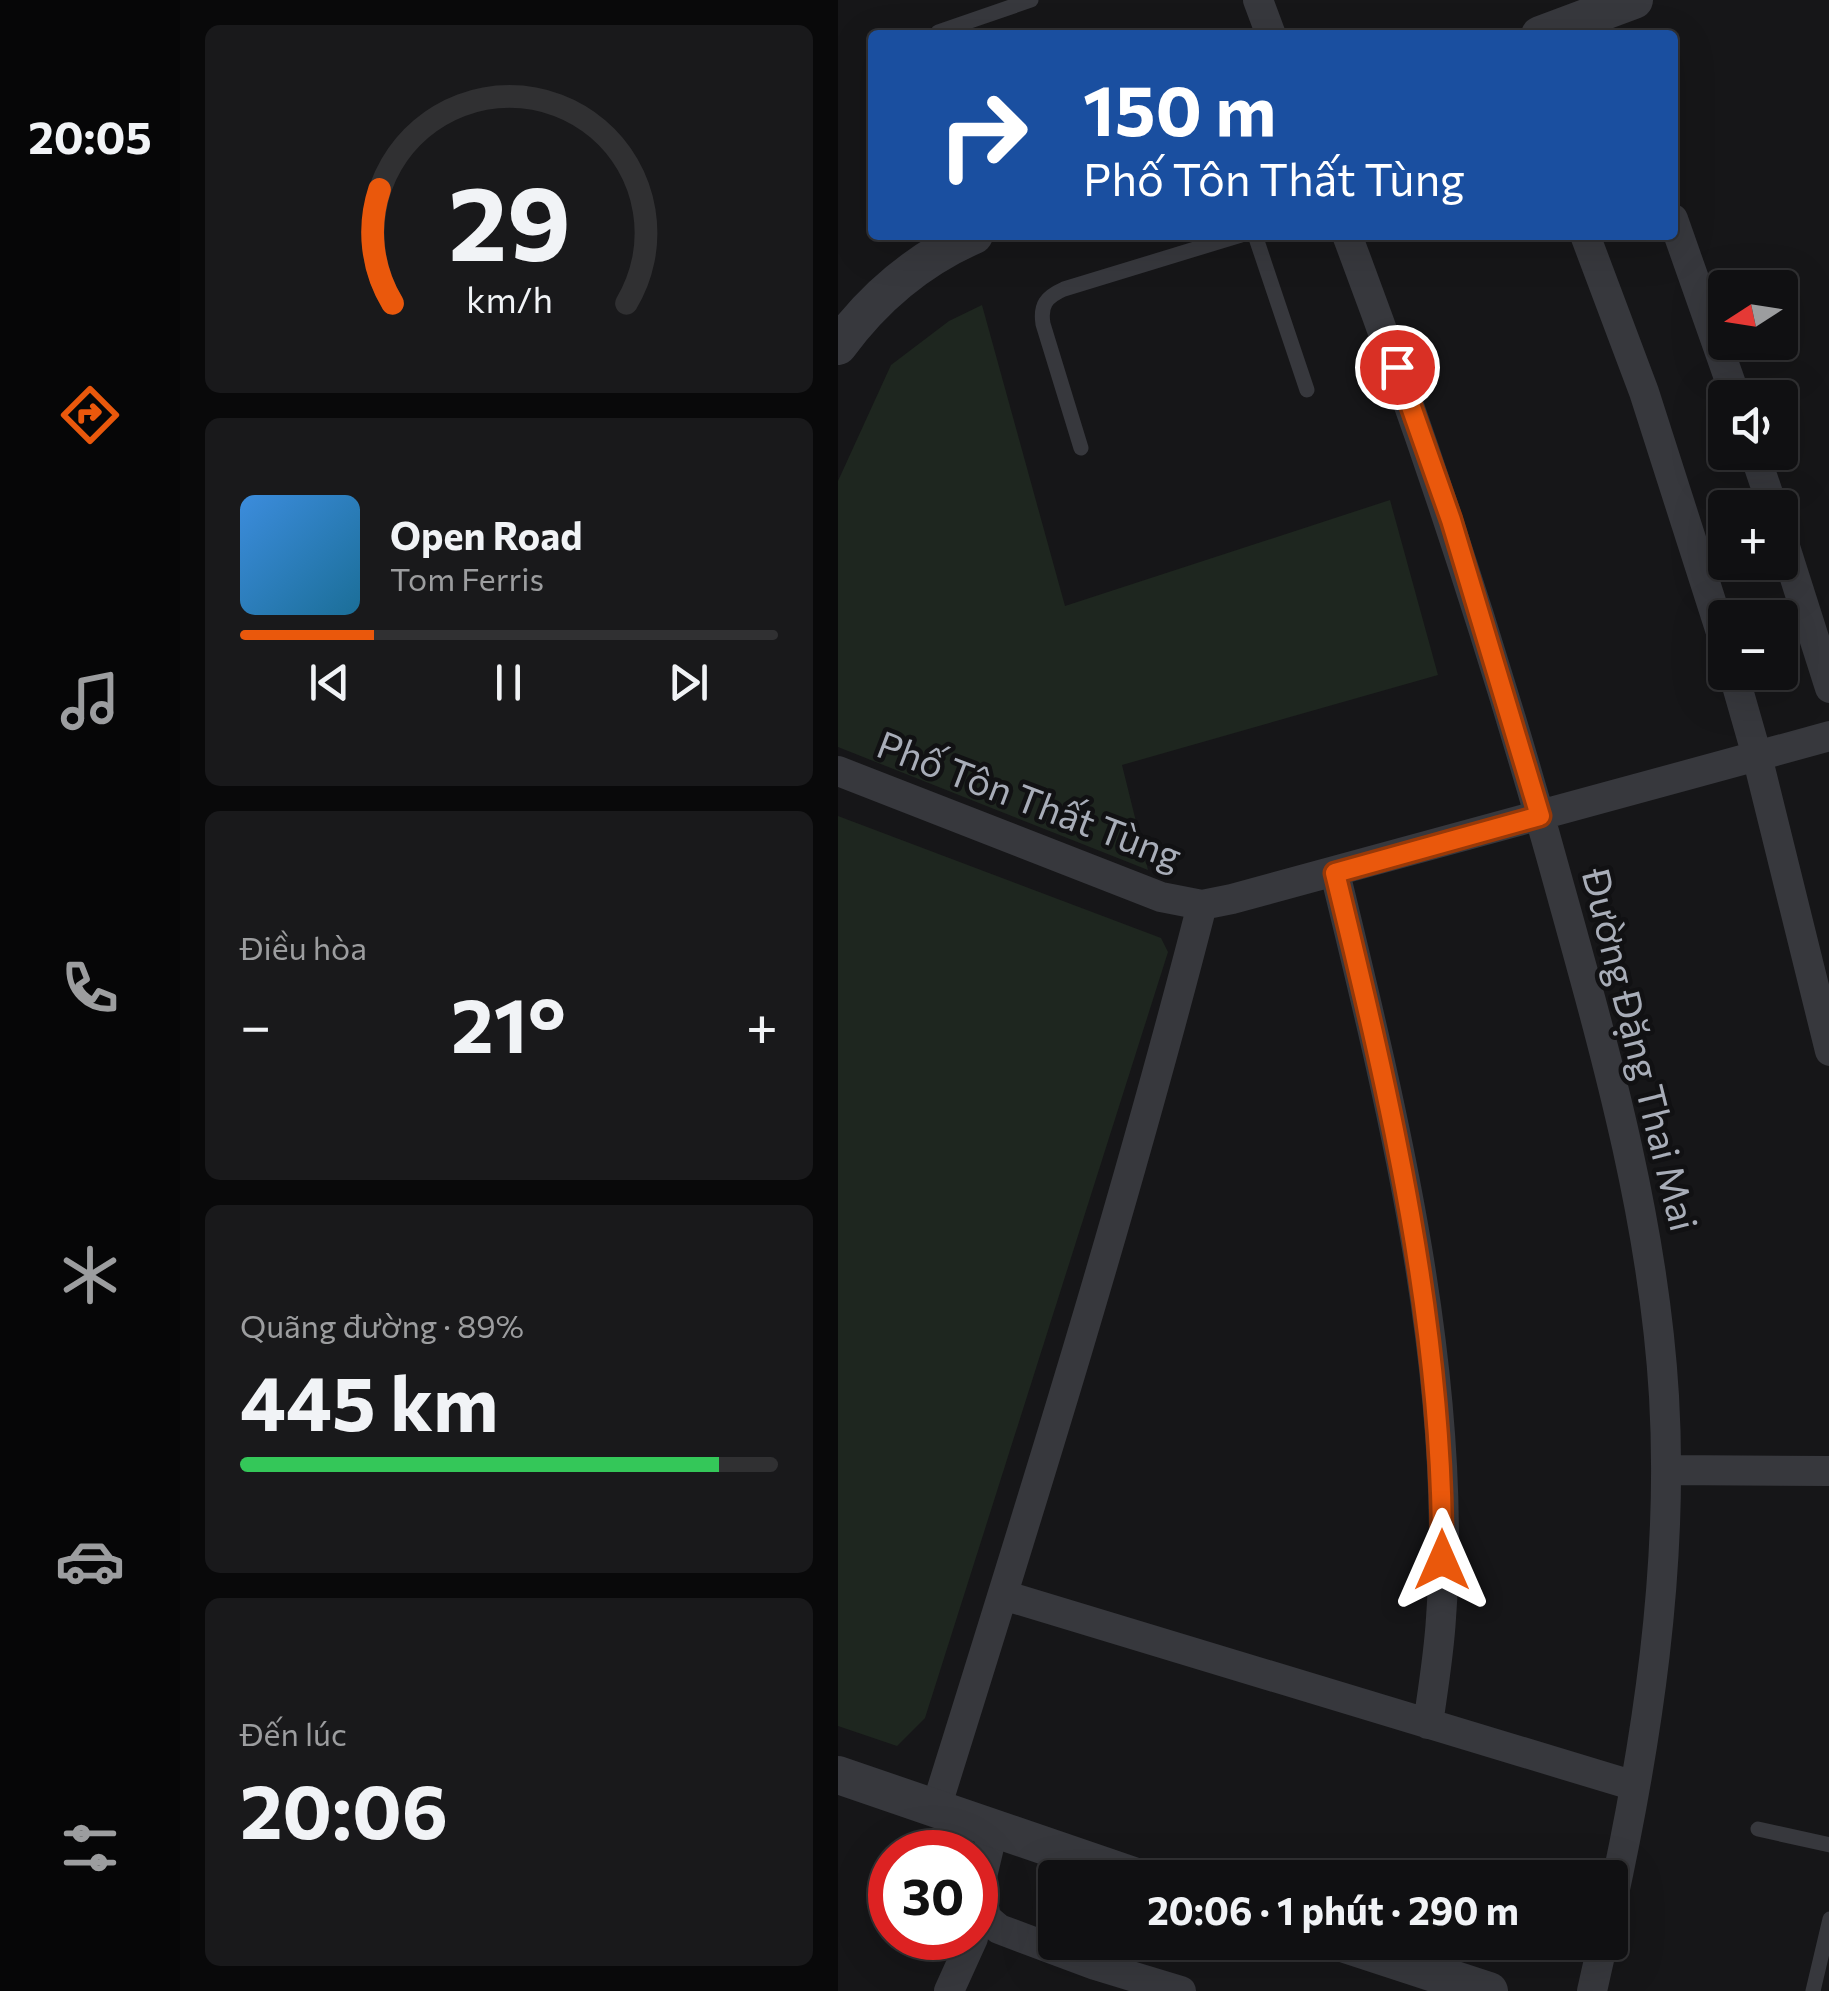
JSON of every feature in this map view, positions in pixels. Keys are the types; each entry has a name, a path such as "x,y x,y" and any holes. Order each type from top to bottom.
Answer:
{"street":[{"path":"1258,0 1270,30"},
{"path":"1595,26 1634,0"},
{"path":"1678,233 1730,380"},
{"path":"838,346 863,312 893,284 924,261 964,240"},
{"name":"Đường Đặng Thai Mai","path":"1349,240 1451,520 1540,816 1611,1073 1637,1185 1656,1317 1666,1470 1653,1660 1620,1860"},
{"path":"1587,240 1650,411 1711,600"},
{"path":"1796,580 1830,688"},
{"path":"1738,690 1830,1050"},
{"name":"Phố Tôn Thất Tùng","path":"838,771 1160,897 1202,905 1335,873 1830,736"},
{"path":"1335,873 1414,1231 1429,1336 1440,1445 1442,1531 1441,1616 1428,1724"},
{"path":"936,1808 1150,1107 1202,905"},
{"path":"1666,1470 1830,1471"},
{"path":"1002,1595 1634,1786"},
{"path":"838,1775 994,1830"},
{"path":"998,1831 1085,1860"},
{"path":"998,1930 1181,1991"},
{"path":"948,1991 963,1960"},
{"path":"1394,1960 1488,1991"},
{"path":"1592,1991 1599,1960"}],"lane":[{"path":"944,30 1031,0"},
{"path":"1081,448 1043,324 1044,303 1064,290 1224,240"},
{"path":"1257,240 1307,390"},
{"path":"1758,1829 1830,1845"},
{"path":"1813,1991 1830,1919"}],"shaded area":[{"path":"982,305 1065,606 1390,500 1438,675 1122,765 1148,870 838,747 838,481 891,365 949,321"},
{"path":"838,816 1161,938 1168,952 925,1718 897,1746 838,1726"}],"route":[{"path":"1397,367 1451,520 1540,816 1335,873 1414,1231 1440,1445 1442,1560"}]}
